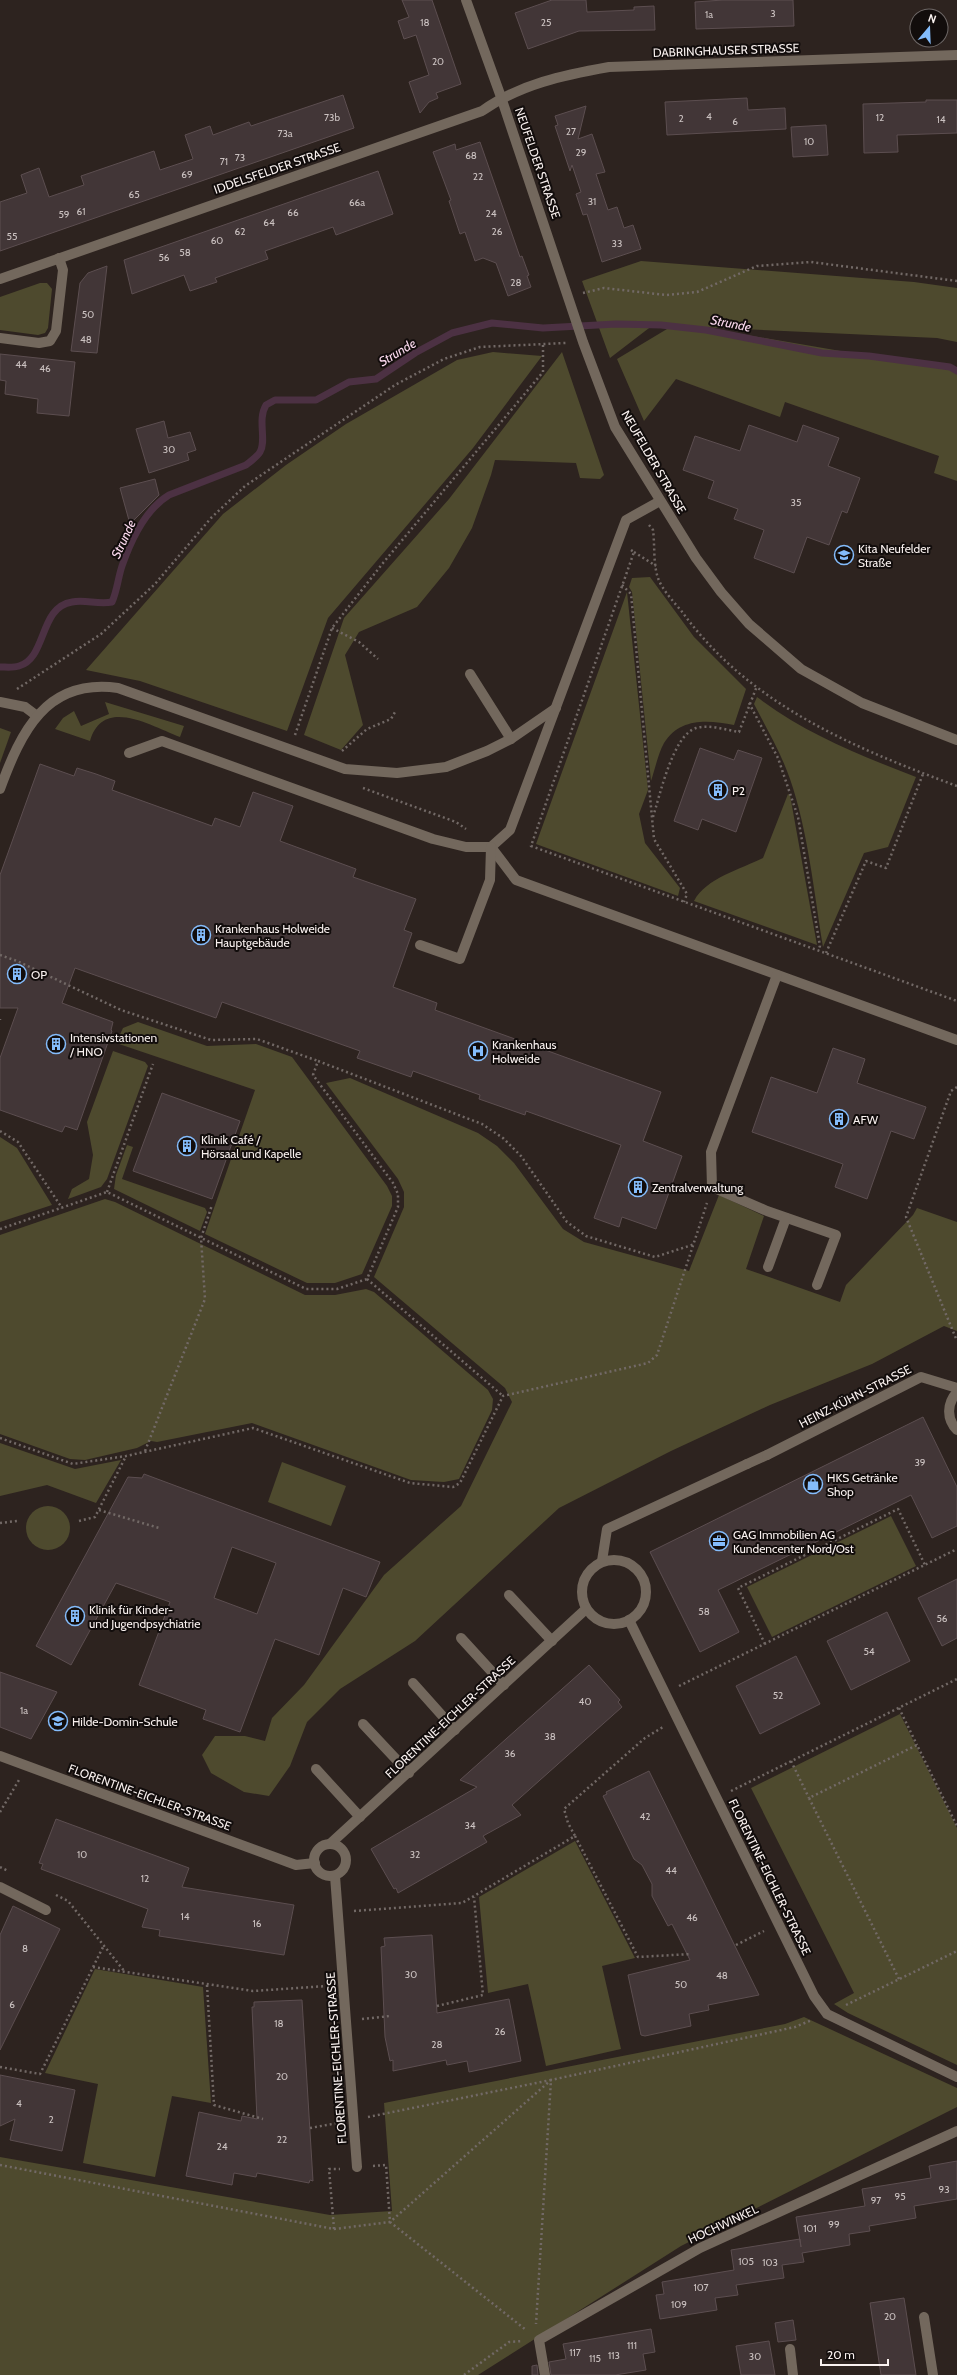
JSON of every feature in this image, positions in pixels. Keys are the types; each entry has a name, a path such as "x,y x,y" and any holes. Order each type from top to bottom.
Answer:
{"street":[{"name":"NEUFELDER STRASSE","path":"466,0 501,97 583,339 616,427 660,501 721,592 749,624 774,648 801,669 862,703 957,740"},
{"name":"DABRINGHAUSER STRASSE","path":"501,97 559,75 609,67 957,55"},
{"name":"IDDELSFELDER STRASSE","path":"0,279 482,110 501,97"},
{"path":"0,338 39,344 50,341 56,331 59,308 63,270 59,258"},
{"path":"129,753 162,741 433,839 466,847 491,847 510,830 626,520 660,501"},
{"path":"470,674 511,739"},
{"path":"0,790 14,752 37,716 50,703 75,690 103,686 118,688 345,769 397,773 446,766 511,739 556,708"},
{"path":"0,702 25,707 37,716"},
{"path":"420,945 460,959 490,880 491,847"},
{"path":"491,847 516,880 957,1040"},
{"path":"777,975 711,1152 712,1187 786,1218 836,1235 817,1285"},
{"path":"768,1267 786,1218"},
{"name":"HEINZ-KÜHN-STRASSE","path":"602,1561 607,1530 747,1464 921,1377 957,1388"},
{"path":"957,1392 949,1406 949,1416 957,1430"},
{"path":"613,1559 624,1560 633,1566 643,1579 646,1594 644,1605 637,1614 629,1620 610,1624 601,1622 586,1609 582,1600 582,1581 587,1572 602,1561 613,1559"},
{"path":"510,1595 552,1641"},
{"name":"FLORENTINE-EICHLER-STRASSE","path":"0,1756 296,1865 315,1863 315,1858 320,1848 330,1844 586,1609"},
{"name":"FLORENTINE-EICHLER-STRASSE","path":"629,1620 814,1996 827,2014 957,2077"},
{"path":"461,1638 504,1685"},
{"path":"413,1683 455,1730"},
{"path":"363,1724 409,1773"},
{"path":"316,1769 360,1817"},
{"path":"315,1863 320,1872 324,1875 335,1876 343,1870 346,1860 343,1850 330,1844"},
{"name":"FLORENTINE-EICHLER-STRASSE","path":"335,1876 356,2167"},
{"path":"0,1887 46,1910"},
{"name":"HOCHWINKEL","path":"539,2340 700,2248 957,2131"},
{"path":"924,2317 933,2375"},
{"path":"539,2340 545,2375"},
{"path":"790,2349 793,2375"}],"path":[{"path":"569,296 604,288 666,295 697,292 757,266 811,262 957,281"},
{"path":"13,692 101,634 155,584 211,518 245,486 395,384 444,359 480,347 543,345 583,339"},
{"path":"302,739 294,736 332,628 384,563 543,372 543,345"},
{"path":"639,512 653,530 658,579 693,627 740,673 793,714 874,755 957,786"},
{"path":"618,539 634,552 657,566"},
{"path":"634,552 531,846 957,1001"},
{"path":"622,585 630,594 654,840 687,894 684,902"},
{"path":"332,628 359,642 378,659"},
{"path":"652,818 682,737 689,731 707,726 739,732 749,703 757,686"},
{"path":"749,703 778,758 798,817 820,946 818,950"},
{"path":"339,753 367,729 391,719 395,712"},
{"path":"826,953 866,861 886,868 923,774"},
{"path":"360,787 456,822 468,830"},
{"path":"0,955 17,961 116,1007 211,1040 257,1039 482,1124 503,1138 521,1156 567,1222 586,1236 656,1257 694,1244"},
{"path":"0,1229 107,1192 306,1289 337,1289 367,1279 398,1207 398,1194 393,1183 313,1075 318,1062"},
{"path":"107,1192 153,1064"},
{"path":"957,1088 951,1091 906,1216 957,1341"},
{"path":"0,1131 18,1142 62,1208"},
{"path":"503,1396 648,1363 657,1355 712,1187"},
{"path":"145,1451 205,1299 201,1238 212,1205"},
{"path":"367,1279 503,1396"},
{"path":"0,1438 73,1464 126,1456 253,1428 410,1483 453,1487 460,1483 503,1396"},
{"path":"79,1521 95,1517 126,1456"},
{"path":"765,1644 738,1588 891,1512 898,1509 925,1565"},
{"path":"98,1510 159,1528"},
{"path":"0,1523 17,1521"},
{"path":"665,1694 957,1550"},
{"path":"716,1798 957,1679"},
{"path":"899,1708 957,1826"},
{"path":"651,1734 564,1809 568,1823 638,1957 691,1954"},
{"path":"809,1798 917,1745"},
{"path":"791,1761 899,1979"},
{"path":"0,1812 27,1766"},
{"path":"338,1912 462,1904 575,1836"},
{"path":"0,1867 14,1874"},
{"path":"54,1894 68,1901 126,1972"},
{"path":"437,2006 482,1995 474,1896"},
{"path":"736,1945 778,1923"},
{"path":"0,2068 40,2074 104,1945"},
{"path":"310,2128 551,2080 795,2027 827,2014 957,1951"},
{"path":"93,1967 253,1991 343,1984"},
{"path":"207,1985 214,2105 263,2119"},
{"path":"375,2018 390,2016"},
{"path":"0,2165 334,2229 390,2222 551,2080"},
{"path":"539,2340 536,2324 551,2080"},
{"path":"386,2165 390,2222 539,2340"},
{"path":"329,2169 334,2229"},
{"path":"464,2375 509,2342 539,2340"}],"shaded area":[{"path":"641,261 914,282 957,288 957,342 937,338 653,325 610,358 582,281"},
{"path":"40,283 47,283 52,289 48,328 45,333 38,335 0,330 0,297"},
{"path":"667,329 712,329 957,371 957,481 934,473 939,456 785,402 780,417 676,379 644,421 617,359"},
{"path":"493,352 542,356 473,448 328,618 287,731 140,681 86,670 223,514 286,465 346,424 457,360"},
{"path":"562,352 604,475 600,479 580,478 576,463 495,460 472,528 449,568 417,607 359,632 345,655 363,725 341,750 304,735 344,618 449,499"},
{"path":"650,577 694,637 746,689 734,725 715,722 696,722 678,729 671,735 662,747 651,781 632,592 629,587 632,578"},
{"path":"627,592 648,790 639,814 645,843 680,888 678,896 536,844"},
{"path":"757,697 794,722 814,733 854,752 916,777 888,847 864,853 823,947 810,862 796,799 790,779 774,741 754,704"},
{"path":"105,702 184,726 180,737 142,722 129,718 117,717 105,720 96,727 90,741 55,729 63,718 74,711 81,726 109,714"},
{"path":"0,728 11,732 0,763"},
{"path":"788,794 790,795 817,945 694,901 707,886 715,880 763,858"},
{"path":"138,1022 207,1046 256,1044 292,1057 387,1186 392,1196 392,1206 362,1274 335,1283 307,1283 205,1234 255,1090 116,1043 123,1028"},
{"path":"113,1051 145,1062 148,1066 107,1179 101,1187 68,1199 72,1189 89,1179 93,1155 87,1122"},
{"path":"350,1078 478,1133 497,1146 514,1163 563,1229 584,1242 689,1271 719,1195 764,1216 746,1269 840,1302 846,1285 913,1215 917,1208 957,1222 957,1331 944,1326 872,1364 770,1405 671,1451 559,1508 415,1641 340,1689 307,1722 290,1766 269,1796 244,1792 211,1773 202,1755 215,1736 245,1736 265,1741 272,1718 304,1685 384,1575 461,1506 512,1402 505,1388 374,1277 404,1207 404,1192 398,1179 326,1083"},
{"path":"0,1137 17,1148 52,1205 0,1222"},
{"path":"127,1145 133,1147 122,1179 205,1208 207,1212 200,1231 114,1189 116,1175"},
{"path":"105,1199 115,1202 305,1295 335,1295 366,1289 374,1292 488,1390 493,1399 492,1410 459,1479 444,1482 411,1480 252,1423 157,1442 151,1441 137,1448 85,1460 70,1459 0,1434 0,1235"},
{"path":"0,1443 75,1469 121,1460 96,1503 47,1485 0,1496"},
{"path":"282,1462 346,1486 331,1526 268,1502"},
{"path":"48,1506 60,1510 66,1516 70,1528 66,1540 60,1546 48,1550 36,1546 30,1540 26,1528 30,1516 36,1510"},
{"path":"891,1516 916,1566 772,1637 747,1587"},
{"path":"900,1714 957,1828 957,2065 848,2013 834,2004 854,1993 751,1788"},
{"path":"575,1841 635,1958 602,1966 621,2049 546,2066 528,1984 488,1993 479,1897"},
{"path":"95,1969 203,1987 211,2103 172,2096 155,2177 83,2163 98,2084 45,2073"},
{"path":"804,2017 957,2088 957,2107 681,2246 478,2375 0,2375 0,2157 330,2215 392,2211 384,2103 785,2024"}],"building":[{"path":"402,0 432,0 461,84 436,93 438,98 429,102 420,113 409,82 429,75 416,35 404,39 398,21 409,17"},
{"path":"552,0 586,0 587,12 634,10 634,7 654,6 655,30 579,31 528,49 515,13"},
{"path":"723,0 793,0 794,26 696,29 695,2"},
{"path":"343,95 354,128 0,251 0,202 27,193 21,175 39,168 49,197 84,185 81,176 154,151 160,170 193,159 185,135 210,126 213,135 249,122 251,126"},
{"path":"747,98 748,110 785,108 786,129 667,135 665,102"},
{"path":"926,100 957,100 957,133 897,135 898,152 864,153 863,104 926,102"},
{"path":"586,106 578,139 592,134 605,172 596,174 608,210 617,207 624,228 633,225 641,249 602,262 587,214 583,215 576,194 581,192 572,165 570,171 555,126 558,125 555,116"},
{"path":"826,125 828,155 793,157 791,127"},
{"path":"480,142 520,257 522,256 529,275 527,276 531,287 508,296 496,263 483,258 475,261 465,232 460,234 449,201 451,200 433,152 455,144 456,150"},
{"path":"378,171 393,214 336,235 333,227 265,251 268,259 215,278 217,282 190,291 184,275 132,294 124,260"},
{"path":"107,266 97,353 71,351 80,283 88,273"},
{"path":"0,354 75,362 69,416 37,413 38,399 5,394 6,381 0,380"},
{"path":"164,421 168,438 190,432 196,450 187,453 189,460 149,473 136,429"},
{"path":"749,425 797,442 803,425 839,438 828,466 860,478 847,513 842,511 829,545 807,537 794,573 754,558 764,530 734,519 738,509 708,498 714,481 683,470 695,436 740,451"},
{"path":"155,479 159,495 130,524 120,488"},
{"name":"P2","path":"700,748 734,760 738,750 762,758 736,832 702,819 698,830 674,821"},
{"name":"Krankenhaus Holweide Hauptgebäude","path":"40,764 74,776 77,768 96,774 115,781 112,790 212,826 215,818 240,827 253,792 293,806 280,841 356,869 353,877 416,899 404,930 412,933 393,987 437,1003 435,1010 661,1092 643,1141 682,1156 656,1229 622,1217 619,1227 594,1218 621,1145 526,1111 525,1115 479,1099 480,1095 413,1071 411,1077 357,1058 360,1051 222,1002 216,1018 75,968 62,1003 113,1022 112,1031 77,1130 65,1126 62,1132 0,1110 0,1058 18,1008 0,1008 0,875"},
{"name":"AFW","path":"833,1048 865,1059 857,1083 926,1107 914,1139 891,1131 867,1199 835,1187 843,1164 752,1132 771,1077 817,1093"},
{"name":"Klinik Café / Hörsaal und Kapelle","path":"162,1093 240,1121 212,1199 133,1171"},
{"path":"923,1417 957,1487 957,1526 932,1538 911,1495 718,1590 739,1632 700,1652 650,1552"},
{"path":"144,1474 380,1562 366,1597 343,1588 319,1655 275,1639 240,1732 203,1719 206,1710 139,1685 170,1602 116,1583 71,1665 36,1646 128,1477 142,1478","holes":["232,1547 276,1563 257,1614 214,1598"]},
{"path":"957,1579 957,1638 942,1646 918,1598"},
{"path":"887,1612 910,1661 851,1690 827,1641"},
{"path":"796,1656 820,1704 760,1734 736,1686"},
{"path":"589,1665 620,1700 618,1702 622,1707 512,1805 521,1815 483,1836 487,1842 398,1893 396,1888 394,1889 371,1849 477,1787 460,1780"},
{"path":"0,1672 57,1692 31,1739 0,1727"},
{"path":"649,1771 759,1995 708,2005 709,2010 689,2014 691,2026 645,2036 641,2035 628,1975 690,1960 672,1924 668,1926 652,1896 652,1884 642,1865 634,1859 603,1796 607,1794 606,1792"},
{"path":"56,1819 189,1868 182,1887 294,1905 284,1955 159,1936 160,1930 142,1927 148,1909 41,1869 43,1864 39,1863"},
{"path":"13,1906 60,1929 0,2050 0,1935"},
{"path":"432,1935 437,2013 509,1999 521,2061 469,2072 467,2061 447,2065 446,2060 393,2071 393,2060 390,2061 385,2037 381,1947 385,1946 384,1938"},
{"path":"302,2000 313,2181 310,2180 309,2183 257,2173 256,2177 234,2173 232,2185 186,2176 199,2112 241,2121 242,2116 257,2119 252,2007 254,2007 254,2002"},
{"path":"0,2075 75,2090 62,2151 10,2140 15,2119 0,2126"},
{"path":"957,2161 957,2199 914,2206 916,2218 869,2226 870,2231 849,2234 850,2245 802,2253 804,2262 782,2265 784,2278 736,2285 738,2295 715,2298 717,2310 660,2319 656,2295 664,2294 662,2282 734,2270 731,2250 800,2239 796,2217 865,2206 862,2189 931,2178 929,2166"},
{"path":"904,2298 916,2375 881,2375 870,2303"},
{"path":"793,2320 796,2340 778,2342 775,2323"},
{"path":"651,2329 655,2352 643,2354 646,2370 615,2375 551,2375 549,2362 566,2359 563,2344"},
{"path":"769,2341 775,2375 741,2375 736,2346"},
{"path":"537,2365 538,2375 532,2375 532,2366"}],"waterway":[{"name":"Strunde","path":"0,667 17,667 28,661 39,644 48,622 61,606 77,601 102,603 112,602 126,556 140,526 153,508 169,495 246,465 256,457 260,452 263,442 262,417 266,405 275,400 316,400 349,382 376,379 415,353 452,333 492,323 543,328 616,324 661,325 706,330 822,353 869,356 950,367 957,371"}],"place":[{"name":"Kita Neufelder Straße","path":"844,555"},
{"name":"P2","path":"718,790"},
{"name":"Krankenhaus Holweide Hauptgebäude","path":"201,935"},
{"name":"OP","path":"17,974"},
{"name":"Intensivstationen / HNO","path":"56,1044"},
{"name":"Krankenhaus Holweide","path":"478,1051"},
{"name":"AFW","path":"839,1119"},
{"name":"Klinik Café / Hörsaal und Kapelle","path":"187,1146"},
{"name":"Zentralverwaltung","path":"638,1187"},
{"name":"HKS Getränke Shop","path":"813,1484"},
{"name":"GAG Immobilien AG Kundencenter Nord/Ost","path":"719,1541"},
{"name":"Klinik für Kinder- und Jugendpsychiatrie","path":"75,1616"},
{"name":"Hilde-Domin-Schule","path":"58,1721"}]}
